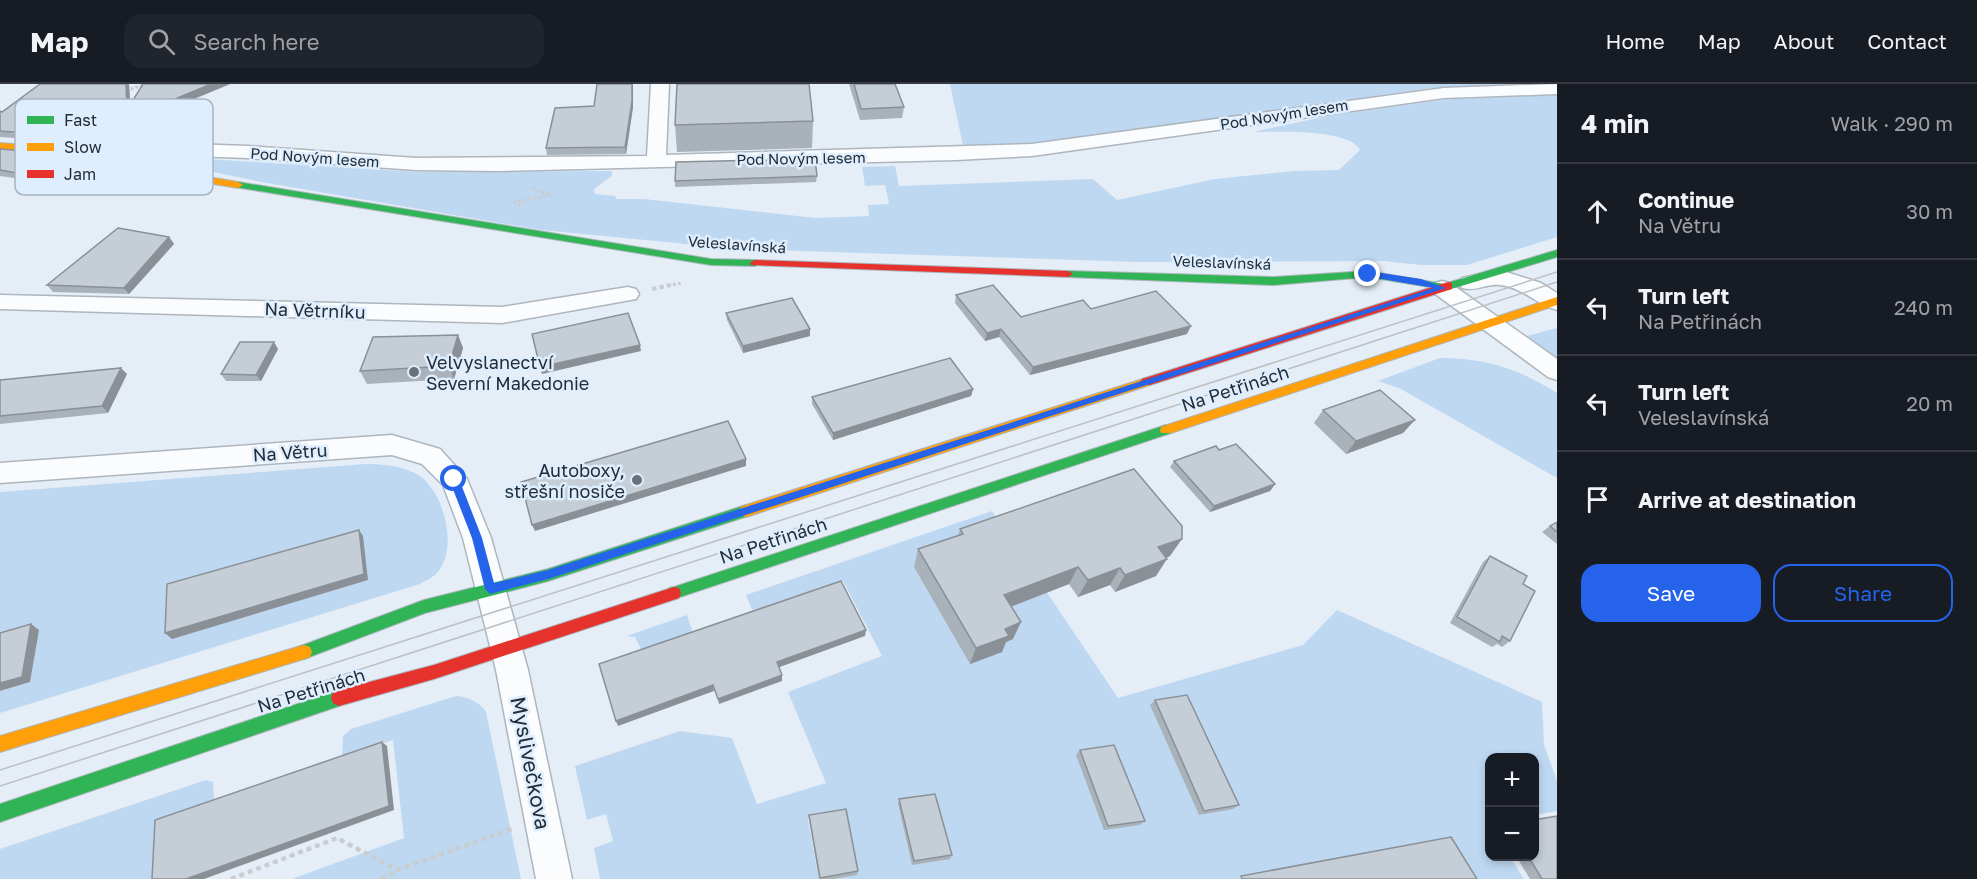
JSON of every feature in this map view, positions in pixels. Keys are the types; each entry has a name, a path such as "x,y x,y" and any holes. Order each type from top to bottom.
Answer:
{"street":[{"path":"656,162 660,84"},
{"name":"Pod Novým lesem","path":"213,151 416,164 498,165 1032,150 1424,95 1557,89"},
{"name":"Veleslavínská","path":"0,146 15,147"},
{"name":"Veleslavínská","path":"213,180 711,261 1274,281 1368,274 1421,281 1442,288"},
{"name":"Na Petřinách","path":"0,744 326,645 423,607 548,575 1557,252"},
{"path":"1442,288 1500,277 1533,288 1556,302"},
{"path":"1442,288 1557,371"},
{"name":"Na Větrníku","path":"0,302 502,315 628,294"},
{"name":"Na Petřinách","path":"0,813 321,703 434,672 506,646 1556,302"},
{"name":"Na Větru","path":"0,473 392,445 431,456 454,479 477,538 506,646"},
{"name":"Myslivečkova","path":"506,646 554,879"}],"path":[{"path":"118,94 145,84"},
{"path":"498,165 502,176 551,195 515,202 524,209"},
{"path":"381,879 397,870 521,825"},
{"path":"231,879 337,838 397,870"}],"shaded area":[{"path":"950,84 1555,84 1432,88 1030,144 963,146"},
{"path":"1557,95 1557,237 1467,265 1421,265 1383,261 1138,262 739,249 541,230 213,172 213,159 419,172 612,171 612,176 594,189 595,194 615,196 616,199 644,199 815,218 869,216 868,205 889,204 885,185 865,186 862,167 895,166 899,186 1093,179 1117,200 1215,179 1294,171 1339,170 1360,150 1353,143 1342,138 1311,133 1253,132 1332,115 1451,99"},
{"path":"1557,328 1557,358 1527,336"},
{"path":"1440,358 1472,360 1502,366 1529,377 1557,393 1557,478 1399,388 1378,381"},
{"path":"366,464 394,466 407,470 420,476 429,484 442,509 448,538 443,564 433,577 420,584 0,713 0,691 30,682 0,641 0,492"},
{"path":"992,511 1118,698 1303,645 1337,610 1542,702 1544,745 1557,781 1557,811 1539,814 1539,753 1485,753 1485,861 1513,861 1524,879 833,879 844,813 808,819 819,879 600,879 594,848 613,841 606,814 587,820 575,766 680,731 732,738 757,804 826,783 788,692 882,656 843,581 753,612 746,595","holes":["933,798 912,865 898,804"]},
{"path":"687,615 693,633 642,651 635,637 627,636"},
{"path":"456,696 473,701 486,712 521,879 292,879 404,838 393,740 342,757 343,736 351,729"},
{"path":"206,780 213,782 214,800 154,879 0,879 0,849"}],"building":[{"path":"40,84 126,84 127,99 20,99"},
{"path":"143,84 211,84 175,99 134,99"},
{"path":"597,84 632,84 632,101 625,147 546,148 555,108 594,106"},
{"path":"677,84 809,84 813,121 675,125"},
{"path":"854,84 895,84 904,107 861,109"},
{"path":"15,102 15,132 0,131 0,111 2,112"},
{"path":"0,149 15,150 15,173 0,170"},
{"path":"815,159 817,176 675,181 676,162"},
{"path":"118,228 169,237 124,288 47,285"},
{"path":"993,285 1021,317 1083,300 1091,309 1156,291 1191,326 1033,367 1001,329 987,333 956,295"},
{"path":"792,298 810,329 743,346 726,313"},
{"path":"628,313 640,345 540,367 532,334"},
{"path":"458,335 449,366 360,371 373,337"},
{"path":"240,342 274,342 256,375 221,374"},
{"path":"950,358 973,389 833,433 812,397"},
{"path":"121,368 102,406 0,416 0,380"},
{"path":"1380,390 1415,420 1356,441 1323,410"},
{"path":"728,421 746,459 532,525 521,482"},
{"path":"1236,444 1275,484 1214,506 1174,461 1216,446 1219,450"},
{"path":"1134,469 1182,526 1182,539 1158,547 1167,559 1125,575 1120,568 1088,580 1078,567 1004,595 1021,622 1005,629 1009,636 976,648 918,549 963,534 960,529"},
{"path":"1557,522 1557,532 1550,526"},
{"path":"359,530 364,574 165,633 167,584"},
{"path":"1490,556 1527,576 1523,584 1535,591 1510,641 1502,636 1500,642 1457,617"},
{"path":"841,581 866,630 777,662 782,675 718,699 713,685 616,721 599,664"},
{"path":"31,624 22,677 0,683 0,633"},
{"path":"1187,695 1239,805 1204,811 1155,700"},
{"path":"382,742 389,806 186,879 152,879 155,820"},
{"path":"1114,745 1145,821 1108,826 1080,750"},
{"path":"935,794 952,855 914,861 899,799"},
{"path":"846,809 858,871 820,878 809,815"},
{"path":"1557,816 1557,879 1542,879 1531,861 1539,861 1539,819"},
{"path":"1451,837 1477,879 1242,879 1241,876"}],"tram line":[{"path":"0,770 1557,272"},
{"path":"0,786 1557,282"}],"traffic: fast":[{"path":"238,185 711,262 755,263"},
{"path":"1448,286 1557,253"},
{"path":"1068,274 1274,281 1368,274 1439,286"},
{"path":"674,593 1166,430"},
{"path":"304,652 424,607 548,575 746,511"},
{"path":"0,813 339,698"}],"traffic: slow":[{"path":"0,146 15,147"},
{"path":"213,181 238,185"},
{"path":"1166,430 1557,301"},
{"path":"746,511 1146,382"},
{"path":"0,744 304,652"}],"traffic: jam":[{"path":"755,263 1068,274"},
{"path":"1146,382 1448,286"},
{"path":"339,698 434,672 674,593"}],"place":[{"name":"Velvyslanectví Severní Makedonie","path":"414,372"},
{"name":"Autoboxy, střešní nosiče","path":"637,480"}],"route":[{"path":"454,479 477,538 490,589 548,575 1442,288 1421,281 1368,274"}]}
